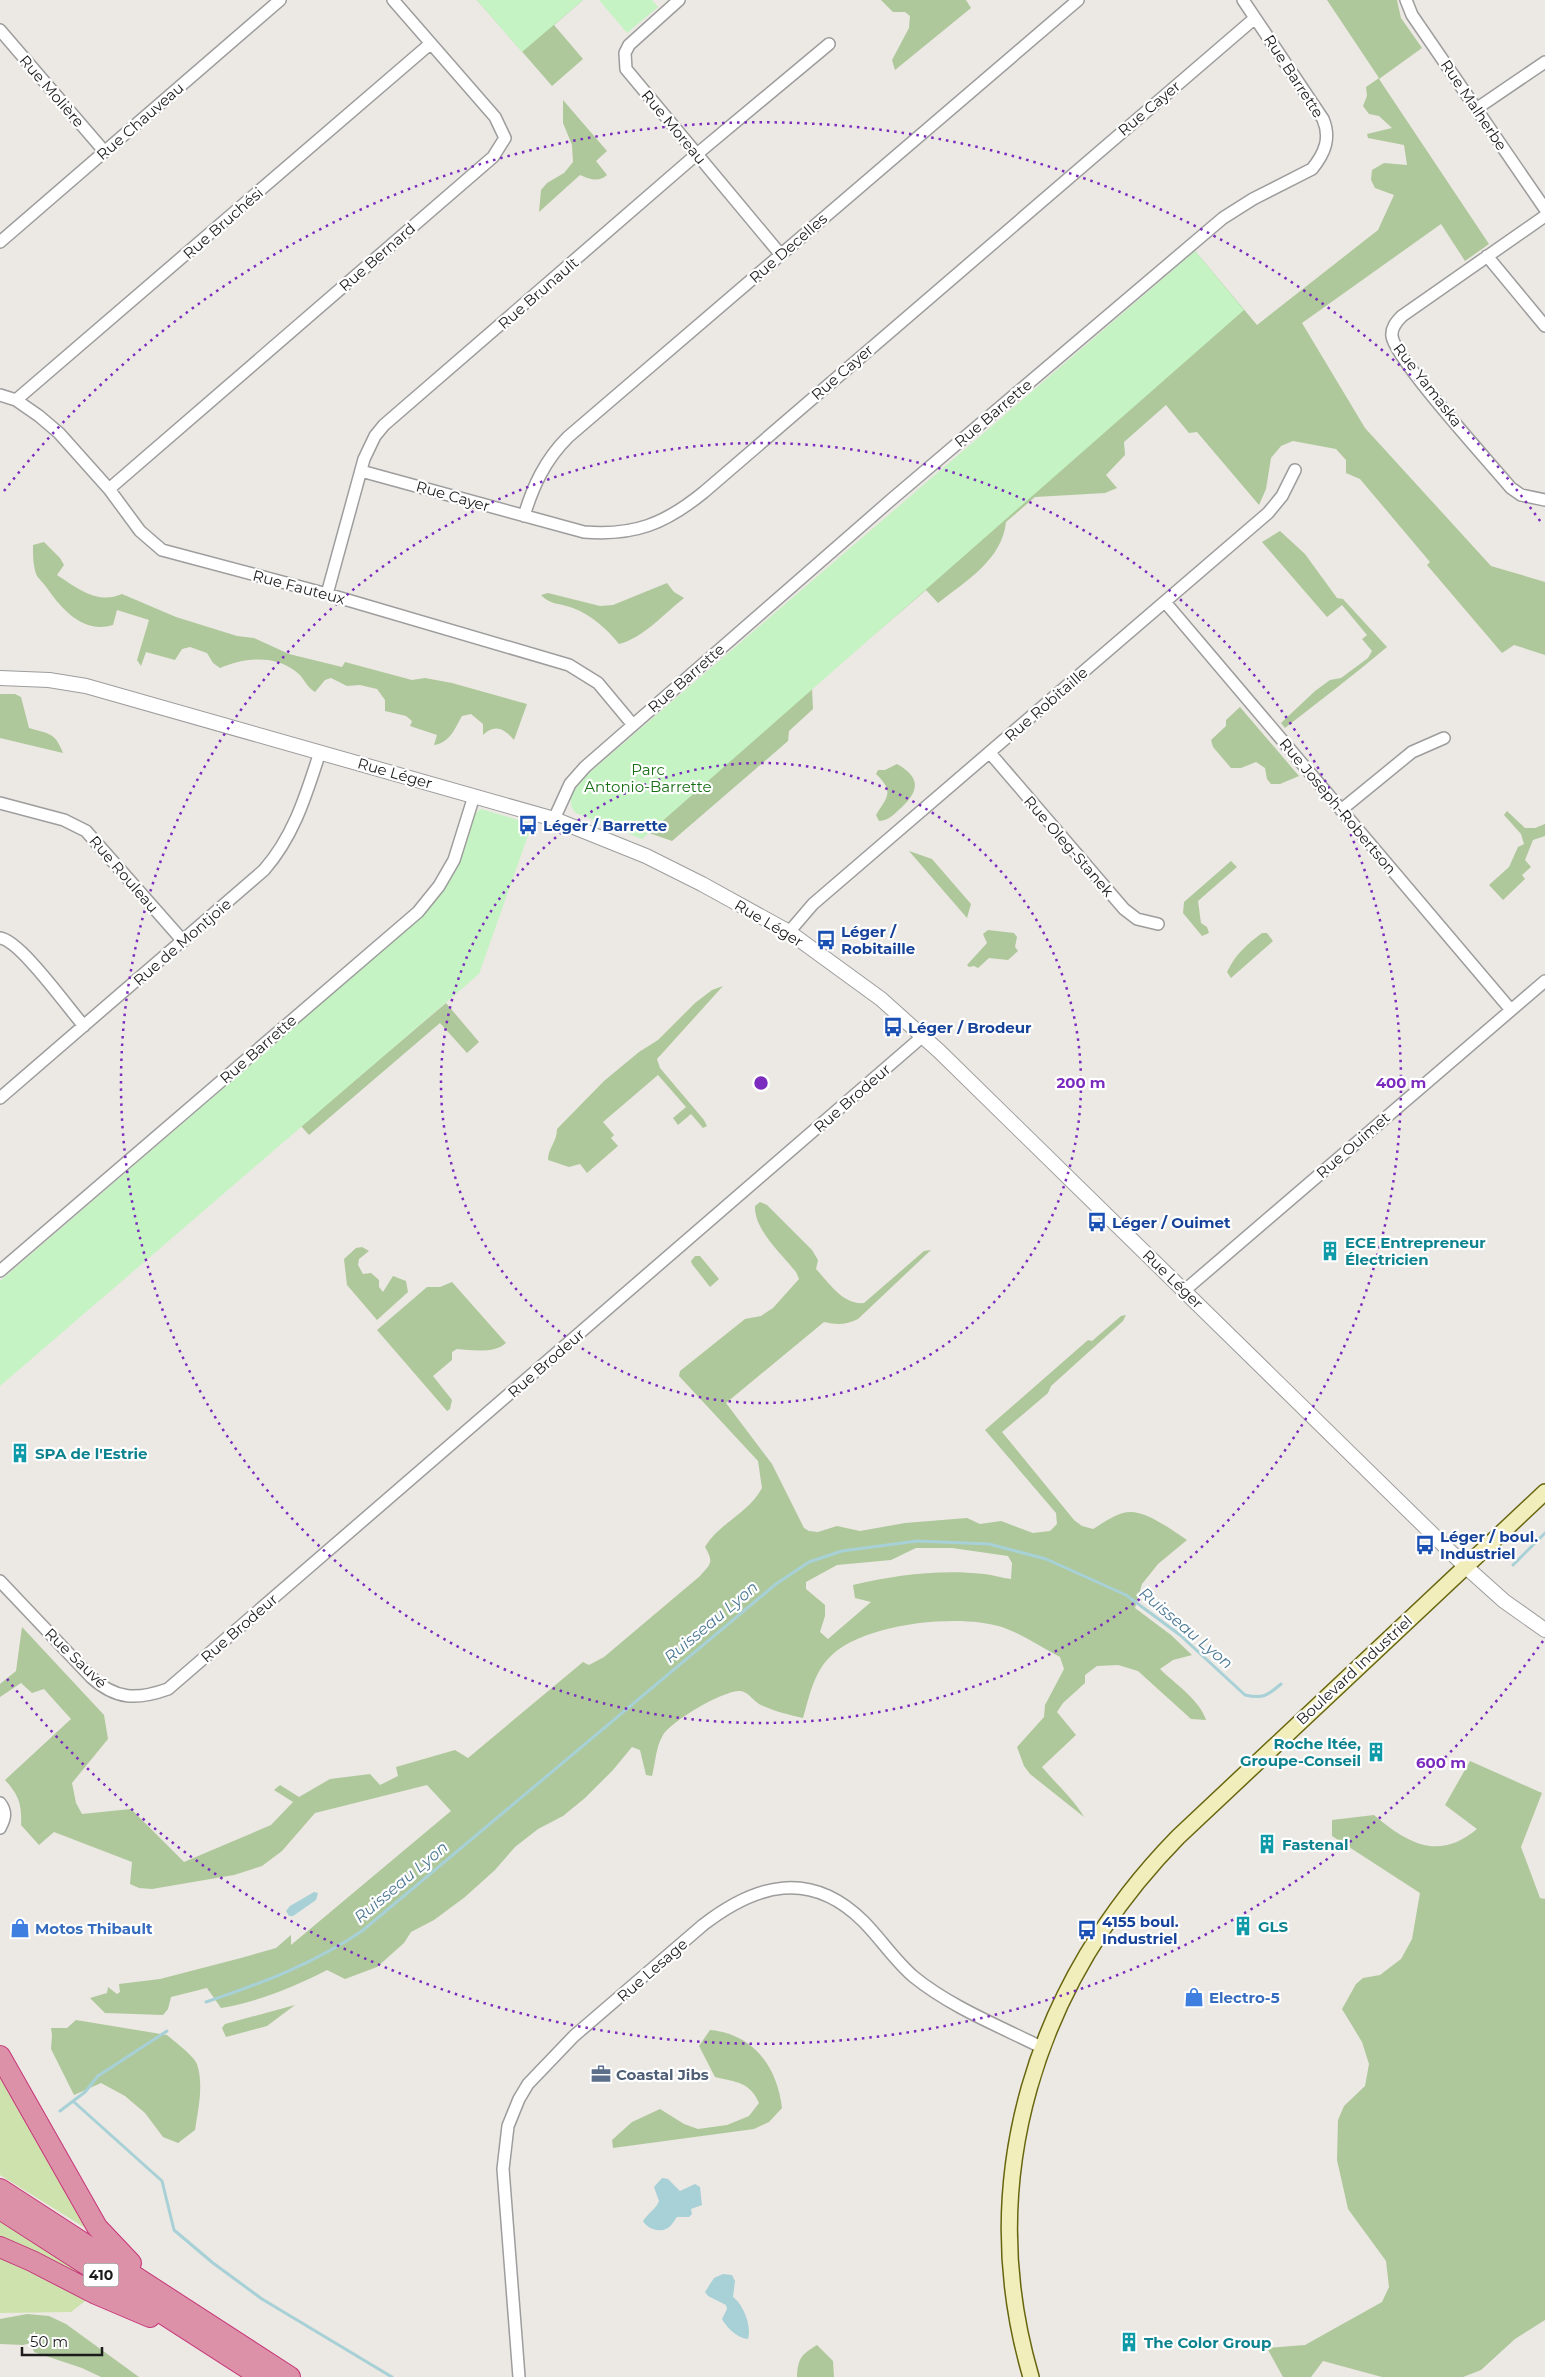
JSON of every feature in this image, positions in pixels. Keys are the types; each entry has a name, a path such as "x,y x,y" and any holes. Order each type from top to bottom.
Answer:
{"highway":[{"path":"0,2056 100,2231 124,2257 184,2308"},
{"name":"410","path":"0,2189 290,2377"},
{"name":"410","path":"0,2209 261,2377"},
{"path":"0,2247 96,2294 202,2340"}],"main road":[{"name":"Boulevard Industriel","path":"1031,2377 1013,2287 1010,2214 1016,2142 1025,2101 1041,2047 1081,1964 1112,1915 1142,1875 1178,1837 1545,1492"}],"street":[{"name":"Rue Chauveau","path":"0,242 280,0"},
{"name":"Rue Bernard","path":"109,489 493,157 505,138 495,118 393,0"},
{"name":"Rue Moreau","path":"679,0 635,38 629,45 624,60 632,78 781,255"},
{"name":"Rue Decelles","path":"524,516 531,493 546,463 568,438 1078,0"},
{"name":"Rue Barrette","path":"554,819 564,795 575,777 892,498 1190,244 1236,208 1312,169 1319,161 1326,144 1326,127 1318,111 1243,0"},
{"name":"Rue Malherbe","path":"1406,0 1412,15 1545,209"},
{"name":"Rue Cayer","path":"361,470 571,529 599,533 634,531 662,521 704,492 1255,18"},
{"name":"Rue Molière","path":"0,30 104,152"},
{"name":"Rue Bruchési","path":"16,400 430,44"},
{"name":"Rue Brunault","path":"327,594 361,470 369,447 384,425 697,154 829,44"},
{"path":"1476,109 1545,62"},
{"name":"Rue Yamaska","path":"1545,216 1402,316 1392,330 1396,349 1511,488 1521,495 1545,500"},
{"path":"1487,256 1545,326"},
{"name":"Rue Fauteux","path":"0,394 16,400 59,433 109,489 140,531 162,550 327,594 569,665 598,683 633,724"},
{"name":"Rue Robitaille","path":"789,932 813,904 1268,514 1282,496 1295,470"},
{"name":"Rue Joseph-Robertson","path":"1164,602 1511,1010"},
{"name":"Rue Léger","path":"0,678 49,680 86,686 554,819 648,857 702,884 789,932 881,999 923,1036 1466,1566 1504,1601 1545,1630"},
{"path":"1341,810 1406,755 1422,746 1444,738"},
{"name":"Rue de Montjoie","path":"0,1098 249,884 276,856 286,841 301,809 320,752"},
{"name":"Rue Oleg-Stanek","path":"990,753 1124,909 1137,919 1158,924"},
{"name":"Rue Barrette","path":"0,1271 418,912 439,886 454,860 474,796"},
{"name":"Rue Rouleau","path":"0,802 64,820 86,831 183,941"},
{"path":"0,938 10,941 23,952 84,1026"},
{"name":"Rue Ouimet","path":"1185,1290 1545,981"},
{"name":"Rue Brodeur","path":"168,1689 923,1036"},
{"name":"Rue Sauvé","path":"0,1581 91,1677 105,1688 124,1697 151,1695 168,1689"},
{"path":"0,1803 5,1813 5,1820 0,1828"},
{"name":"Rue Lesage","path":"519,2377 503,2169 505,2142 512,2112 528,2084 555,2054 698,1930 729,1906 746,1897 775,1889 803,1890 829,1898 840,1903 863,1921 902,1965 925,1985 955,2003 1041,2047"}],"green space":[{"path":"477,0 583,0 554,25 583,59 552,86"},
{"path":"477,0 583,0 522,52"},
{"path":"599,0 652,0 658,7 627,33"},
{"path":"881,0 966,0 971,8 895,70 892,60 909,28 910,16 905,12 893,12"},
{"path":"1327,0 1397,0 1401,18 1422,48 1379,79 1489,244 1465,261 1441,224 1302,323 1365,428 1491,566 1545,582 1545,655 1514,645 1502,653 1427,565 1430,562 1360,479 1346,473 1346,460 1336,449 1293,441 1281,446 1271,458 1266,489 1259,505 1197,432 1189,433 1166,405 1124,442 1125,455 1106,475 1117,488 1105,493 1035,497 1006,522 998,548 971,578 938,603 926,590 812,688 813,709 789,731 788,741 672,841 598,815 1195,251 1257,325 1378,230 1394,195 1375,188 1371,180 1372,170 1384,163 1407,165 1404,145 1368,138 1367,134 1392,128 1379,116 1369,114 1363,106 1367,96 1366,87 1379,78"},
{"path":"563,100 607,151 596,161 607,175 597,180 580,175 539,212 541,190 547,183 564,173 573,162 572,145 563,123"},
{"name":"Parc Antonio-Barrette","path":"1195,251 1244,310 642,839 576,813 572,808 571,798 577,787 589,773"},
{"path":"1280,531 1305,554 1337,598 1343,599 1387,647 1285,728 1281,723 1315,691 1330,680 1341,678 1368,658 1372,651 1362,639 1367,635 1342,605 1327,617 1262,542"},
{"path":"44,542 60,558 64,565 57,575 88,594 104,598 122,594 176,617 237,636 254,638 289,654 342,667 345,662 412,680 425,678 452,683 527,704 514,740 503,730 496,728 487,731 483,735 483,724 471,714 462,716 448,738 440,744 434,745 437,735 410,726 412,721 406,716 385,711 385,700 377,689 360,685 347,686 331,678 325,680 315,692 291,668 272,661 251,660 220,668 213,663 207,653 190,647 182,649 175,660 146,652 141,666 137,660 149,620 117,610 113,625 93,626 75,618 67,612 37,576 34,565 33,545"},
{"path":"667,583 674,592 684,598 645,631 619,644 610,633 586,614 552,602 541,595 548,593 600,606 613,605"},
{"path":"0,694 15,694 21,697 29,728 54,737 63,753 0,738"},
{"path":"1240,707 1299,776 1280,784 1271,784 1267,779 1265,768 1256,762 1241,768 1231,768 1213,747 1211,740 1226,726 1226,720"},
{"path":"897,764 910,774 915,784 914,789 908,801 894,814 889,818 879,821 876,815 886,799 887,790 886,785 876,774 878,770 885,770"},
{"path":"481,809 532,824 479,974 0,1386 0,1281 417,921 446,885 461,854 472,819"},
{"path":"1507,811 1525,828 1535,828 1545,824 1545,836 1533,840 1525,860 1531,867 1522,875 1525,879 1503,900 1489,885 1509,867 1518,847 1524,844 1521,834 1504,815"},
{"path":"909,851 932,859 971,904 967,918"},
{"path":"1231,861 1237,867 1198,901 1201,923 1207,927 1209,933 1202,936 1183,913 1184,902"},
{"path":"988,930 1014,933 1017,937 1015,947 1018,951 1008,960 989,958 978,968 974,966 969,967 967,965 987,943 983,934"},
{"path":"1262,933 1267,933 1273,941 1231,978 1227,972 1234,960 1246,946"},
{"path":"723,986 657,1059 660,1068 707,1126 703,1128 691,1114 678,1125 673,1118 686,1107 658,1075 603,1122 614,1135 611,1138 618,1146 587,1173 580,1164 569,1167 548,1160 549,1152 556,1138 557,1129 604,1081 639,1052 658,1040 695,1003 712,990"},
{"path":"446,1003 479,1042 467,1053 440,1023 309,1135 301,1126"},
{"path":"760,1202 767,1205 812,1250 818,1260 816,1269 831,1286 843,1297 856,1303 864,1303 924,1251 931,1250 858,1319 841,1324 824,1322 726,1403 772,1464 804,1528 809,1531 818,1532 837,1526 860,1531 905,1523 967,1518 980,1524 1001,1521 1033,1533 1050,1531 1057,1524 1056,1513 985,1430 1088,1340 1092,1341 1121,1316 1126,1315 1123,1321 1051,1386 1048,1393 1002,1432 1074,1520 1082,1526 1093,1529 1117,1515 1132,1512 1146,1515 1187,1540 1158,1564 1142,1584 1135,1608 1171,1635 1192,1655 1173,1660 1160,1669 1186,1692 1203,1713 1206,1720 1191,1719 1138,1671 1118,1665 1097,1666 1085,1675 1085,1683 1063,1703 1057,1712 1076,1735 1042,1767 1070,1797 1084,1817 1030,1774 1024,1766 1017,1747 1044,1717 1045,1705 1064,1669 1060,1657 1009,1630 983,1623 936,1621 885,1629 862,1637 843,1647 828,1659 815,1679 803,1718 759,1704 744,1692 733,1692 711,1700 687,1714 668,1729 659,1744 652,1776 646,1775 640,1750 632,1747 613,1770 585,1798 563,1816 538,1829 515,1847 495,1870 465,1897 434,1920 411,1932 404,1943 377,1967 345,1979 327,1970 276,1993 249,2002 221,2008 207,1988 171,1997 168,2009 163,2015 105,2013 90,1998 107,1993 108,1987 117,1994 120,1992 119,1984 160,1979 241,1958 276,1948 291,1935 291,1945 451,1811 427,1785 315,1813 282,1851 262,1866 234,1875 152,1889 139,1888 130,1884 132,1862 54,1832 39,1845 21,1825 19,1801 5,1780 71,1719 44,1689 32,1693 21,1683 0,1697 0,1684 16,1671 22,1627 104,1715 108,1739 72,1783 76,1803 82,1814 131,1809 184,1862 271,1825 293,1802 274,1790 280,1785 299,1797 330,1779 370,1774 380,1785 398,1776 396,1767 455,1750 468,1758 583,1662 589,1665 604,1657 700,1576 710,1563 710,1556 705,1547 718,1531 750,1504 762,1488 758,1461 679,1376 680,1371 745,1319 761,1316 773,1308 799,1279 796,1272 764,1233 756,1215 755,1206","holes":["916,1548 952,1548 1008,1556 1012,1563 1011,1579 987,1574 951,1572 885,1578 853,1585 855,1598 871,1602 828,1639 820,1632 825,1616 825,1605 806,1589 806,1582 837,1565 891,1560"]},
{"path":"362,1247 369,1251 359,1259 358,1265 363,1274 371,1273 379,1280 379,1287 383,1292 393,1276 406,1281 408,1292 377,1320 347,1285 344,1259 356,1248"},
{"path":"695,1256 700,1256 719,1279 710,1287 692,1264 691,1261"},
{"path":"452,1282 506,1343 489,1350 457,1349 452,1352 452,1360 433,1376 452,1400 450,1409 447,1411 377,1330 427,1287 440,1287"},
{"path":"1470,1761 1542,1793 1521,1847 1540,1898 1545,1899 1545,2320 1515,2339 1481,2370 1463,2377 1382,2377 1323,2361 1311,2377 1283,2377 1267,2348 1305,2345 1382,2302 1389,2287 1386,2261 1348,2209 1337,2160 1338,2120 1344,2106 1365,2086 1369,2064 1362,2042 1342,2009 1356,1984 1363,1978 1380,1975 1401,1959 1412,1939 1420,1893 1332,1836 1332,1820 1374,1815 1399,1834 1424,1845 1450,1844 1463,1839 1477,1829 1445,1805"},
{"path":"295,2005 267,2026 226,2037 222,2028 225,2024"},
{"path":"76,2020 167,2035 188,2053 197,2064 200,2080 200,2097 195,2130 178,2143 163,2137 145,2113 125,2096 101,2083 74,2095 51,2049 51,2028 67,2028"},
{"path":"710,2030 739,2038 760,2055 775,2079 782,2108 769,2122 754,2129 613,2148 612,2140 632,2122 660,2109 684,2124 698,2129 727,2125 749,2116 759,2103 755,2096 747,2087 741,2084 715,2077 699,2046"},
{"path":"0,2066 95,2234 0,2175"},
{"path":"0,2221 131,2303 0,2241"},
{"path":"0,2256 89,2298 71,2312 0,2313"},
{"path":"27,2314 49,2316 66,2324 139,2377 101,2377 82,2368 34,2352 31,2343 23,2345 0,2344 0,2319"},
{"path":"817,2345 833,2361 834,2377 797,2377 801,2358"}],"water":[{"path":"314,1892 318,1893 316,1900 293,1916 289,1916 286,1911 290,1906"},
{"path":"662,2178 668,2179 680,2191 695,2184 700,2187 702,2205 691,2209 692,2214 689,2217 677,2217 669,2227 656,2230 649,2227 643,2221 659,2201 654,2187"},
{"path":"723,2274 732,2275 735,2281 733,2297 737,2300 746,2316 749,2328 748,2339 736,2335 722,2319 727,2309 726,2305 708,2296 705,2292 714,2278"}],"waterway":[{"path":"1513,1565 1545,1533"},
{"name":"Ruisseau Lyon","path":"206,2002 287,1972 325,1953 362,1931 776,1584 809,1562 842,1551 917,1541 989,1544 1046,1559 1126,1595 1180,1635 1245,1695 1264,1696 1281,1684"},
{"name":"Ruisseau Lyon","path":"60,2111 85,2092 98,2076 167,2031"},
{"path":"74,2102 162,2181 174,2230 213,2263 262,2299 392,2377"}],"place":[{"name":"Léger / Barrette","path":"528,825"},
{"name":"Léger / Robitaille","path":"826,940"},
{"name":"Léger / Brodeur","path":"893,1027"},
{"name":"Léger / Ouimet","path":"1097,1222"},
{"name":"ECE Entrepreneur Électricien","path":"1330,1251"},
{"name":"SPA de l'Estrie","path":"20,1453"},
{"name":"Léger / boul. Industriel","path":"1425,1545"},
{"name":"Roche ltée, Groupe-Conseil","path":"1376,1752"},
{"name":"Fastenal","path":"1267,1844"},
{"name":"GLS","path":"1243,1926"},
{"name":"Motos Thibault","path":"20,1928"},
{"name":"4155 boul. Industriel","path":"1087,1930"},
{"name":"Electro-5","path":"1194,1997"},
{"name":"Coastal Jibs","path":"601,2074"},
{"name":"The Color Group","path":"1129,2342"}]}
